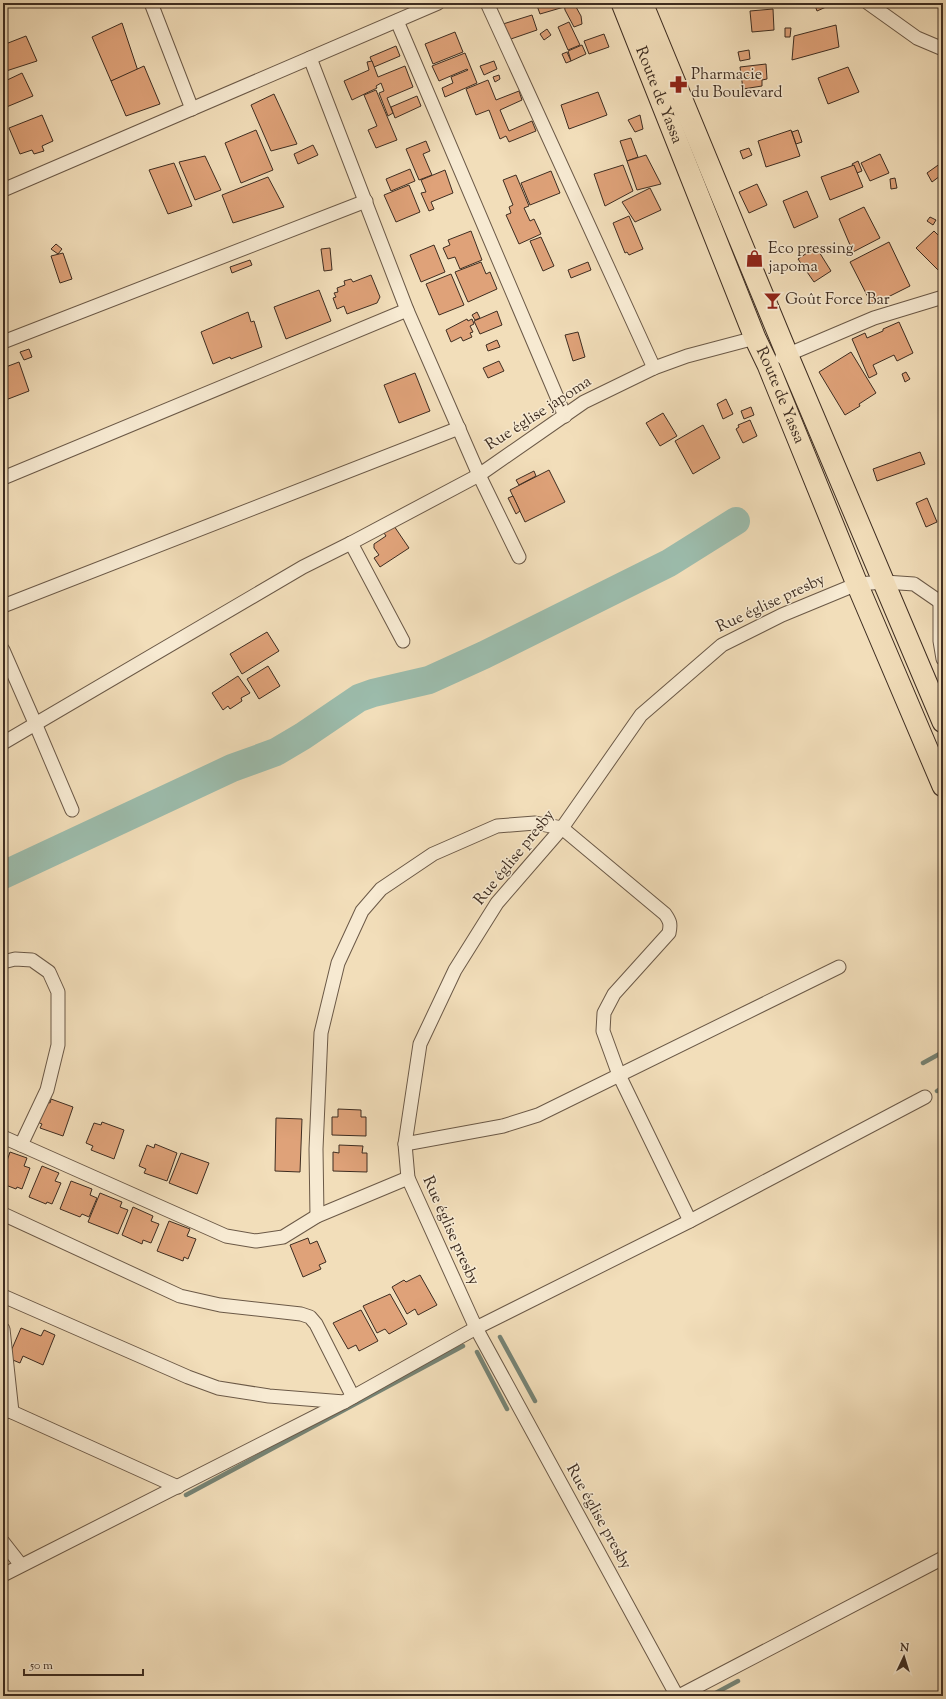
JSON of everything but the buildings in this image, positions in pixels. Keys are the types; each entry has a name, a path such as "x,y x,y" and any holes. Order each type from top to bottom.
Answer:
{"main road":[{"name":"Route de Yassa","path":"622,3 755,338 768,365 857,584 943,786"},
{"name":"Route de Yassa","path":"642,3 787,354 885,582 943,722"}],"street":[{"path":"151,3 192,109"},
{"path":"3,190 438,3"},
{"path":"487,3 654,368"},
{"path":"868,3 917,38 943,49"},
{"path":"398,21 565,416"},
{"path":"310,58 366,201 406,310 479,475 519,557"},
{"path":"3,342 366,201"},
{"path":"768,365 787,354 874,318 943,297"},
{"path":"3,478 406,310"},
{"name":"Rue église japoma","path":"3,743 302,567 351,543 479,475 584,402 654,368 687,356 755,338"},
{"path":"3,606 459,428"},
{"path":"351,543 403,641"},
{"name":"Rue église presby","path":"678,1696 476,1328 408,1178 405,1144 420,1044 455,970 497,904 562,828 641,715 722,645 782,615 857,584 885,582 914,584 941,603"},
{"path":"941,603 940,641 943,659"},
{"path":"3,650 72,810"},
{"path":"317,1216 316,1149 321,1033 338,963 362,911 381,889 433,854 497,826 535,823 562,828 665,914 670,920 671,926 669,933 614,994 604,1013 603,1031 619,1075 690,1221"},
{"path":"3,962 15,959 32,960 49,972 58,992 58,1045 47,1090 22,1145"},
{"path":"405,1144 503,1126 538,1115 839,967"},
{"path":"3,1575 348,1400 476,1328 690,1221 926,1097"},
{"path":"3,1137 226,1236 256,1241 283,1237 317,1216 408,1178"},
{"path":"3,1214 180,1296 220,1305 302,1314 310,1317 316,1324 348,1400"},
{"path":"3,1296 188,1377 218,1388 269,1396 348,1400"},
{"path":"3,1329 8,1411 178,1487"},
{"path":"3,1542 21,1565"},
{"path":"678,1696 943,1558"}],"waterway":[{"path":"3,875 232,768 276,752 303,736 359,698 373,693 429,680 484,655 669,563 736,521"},
{"path":"923,1063 943,1052"},
{"path":"937,1091 943,1087"},
{"path":"500,1337 535,1401"},
{"path":"186,1495 463,1346"},
{"path":"477,1352 507,1409"},
{"path":"710,1696 738,1681"}],"place":[{"name":"Pharmacie du Boulevard","path":"678,84"},
{"name":"Eco pressing japoma","path":"755,258"},
{"name":"Goût Force Bar","path":"772,300"}]}
